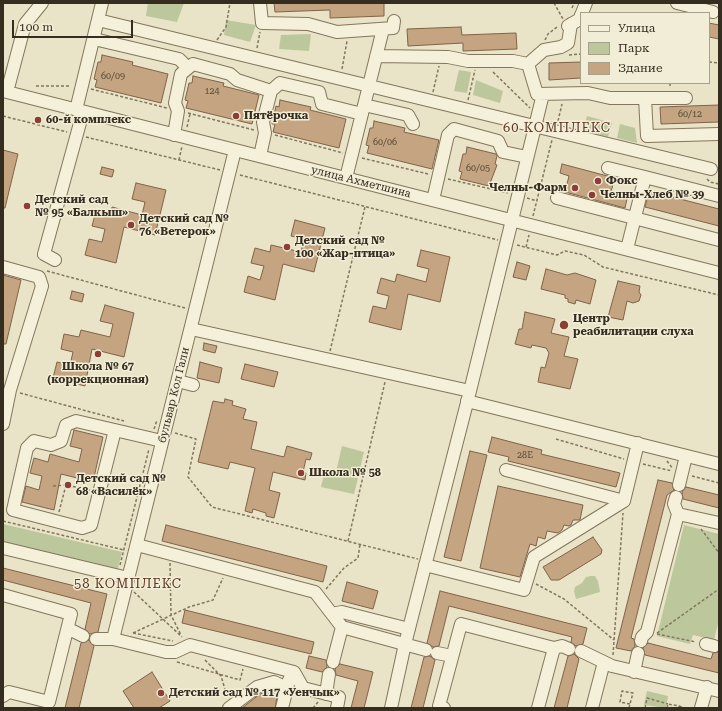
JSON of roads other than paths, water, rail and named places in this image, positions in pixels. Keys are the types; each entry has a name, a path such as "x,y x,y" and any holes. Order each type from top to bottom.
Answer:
{"street":[{"path":"5,92 25,24 42,3"},
{"path":"55,260 44,254 67,156 77,134 82,86 102,3"},
{"path":"260,3 262,23 308,24 337,32 393,28 394,21"},
{"path":"677,3 716,9"},
{"path":"528,64 544,50 561,47 568,43 568,24 580,19"},
{"path":"98,20 465,109 536,120 555,131 711,168"},
{"path":"346,178 383,29"},
{"path":"94,39 179,59 188,68"},
{"path":"376,56 441,57 468,61 513,60 528,64"},
{"path":"174,135 178,111 175,103 182,74 193,64 230,74 237,80 271,91"},
{"path":"528,64 537,94 588,93 610,98 686,98"},
{"path":"260,156 265,133 263,122 271,91 280,83 319,92 322,104 408,115 413,124"},
{"name":"улица Ахметшина","path":"5,92 719,273"},
{"path":"391,708 405,644 469,396 543,94"},
{"path":"645,98 647,136 719,134"},
{"path":"433,200 448,135 454,129 498,141 503,152 527,157"},
{"name":"бульвар Кол Гали","path":"114,634 136,546 160,434 178,381 235,150"},
{"path":"608,168 719,196"},
{"path":"627,249 645,177"},
{"path":"557,198 719,240"},
{"path":"3,267 39,277 42,286 6,389 3,424"},
{"path":"191,329 387,373 719,464"},
{"path":"178,381 193,385"},
{"path":"115,430 91,526 82,528 8,509 27,448 34,442 51,445 61,441 66,426 76,421 115,430 160,434"},
{"path":"426,563 524,590 534,557 624,501 638,443"},
{"path":"648,635 678,514 674,504 686,456"},
{"path":"506,470 624,501"},
{"path":"678,514 719,523"},
{"path":"136,546 315,592 342,627 452,656"},
{"path":"3,548 128,578"},
{"path":"3,595 72,614 51,705 9,692 3,696"},
{"path":"332,614 342,612 409,629"},
{"path":"444,708 439,706 461,624 554,648 562,646 608,664 634,672 707,687 719,691"},
{"path":"326,694 342,627"},
{"path":"68,629 83,636"},
{"path":"96,639 114,634 166,652 175,652 186,641 246,660 294,672 303,688 339,697 337,708"},
{"path":"538,708 554,648"},
{"path":"634,672 638,653"},
{"path":"592,708 608,664"},
{"path":"282,708 291,672"},
{"path":"229,708 257,687 274,682 287,688"},
{"path":"701,708 707,687"}],"place":[{"name":"Пятёрочка","path":"236,116"},
{"name":"60-й комплекс","path":"38,120"},
{"name":"Фокс","path":"598,181"},
{"name":"Челны-Фарм","path":"575,188"},
{"name":"Челны-Хлеб № 39","path":"592,195"},
{"name":"Детский сад № 95 «Балкыш»","path":"27,206"},
{"name":"Детский сад № 76 «Ветерок»","path":"131,225"},
{"name":"Детский сад № 100 «Жар-птица»","path":"287,247"},
{"name":"Центр реабилитации слуха","path":"564,325"},
{"name":"Школа № 67 (коррекционная)","path":"98,354"},
{"name":"Школа № 58","path":"301,473"},
{"name":"Детский сад № 68 «Василёк»","path":"68,485"},
{"name":"Детский сад № 117 «Уенчык»","path":"161,693"}],"district":[{"name":"60 КОМПЛЕКС","path":"557,128"},
{"name":"58 КОМПЛЕКС","path":"128,584"}]}
